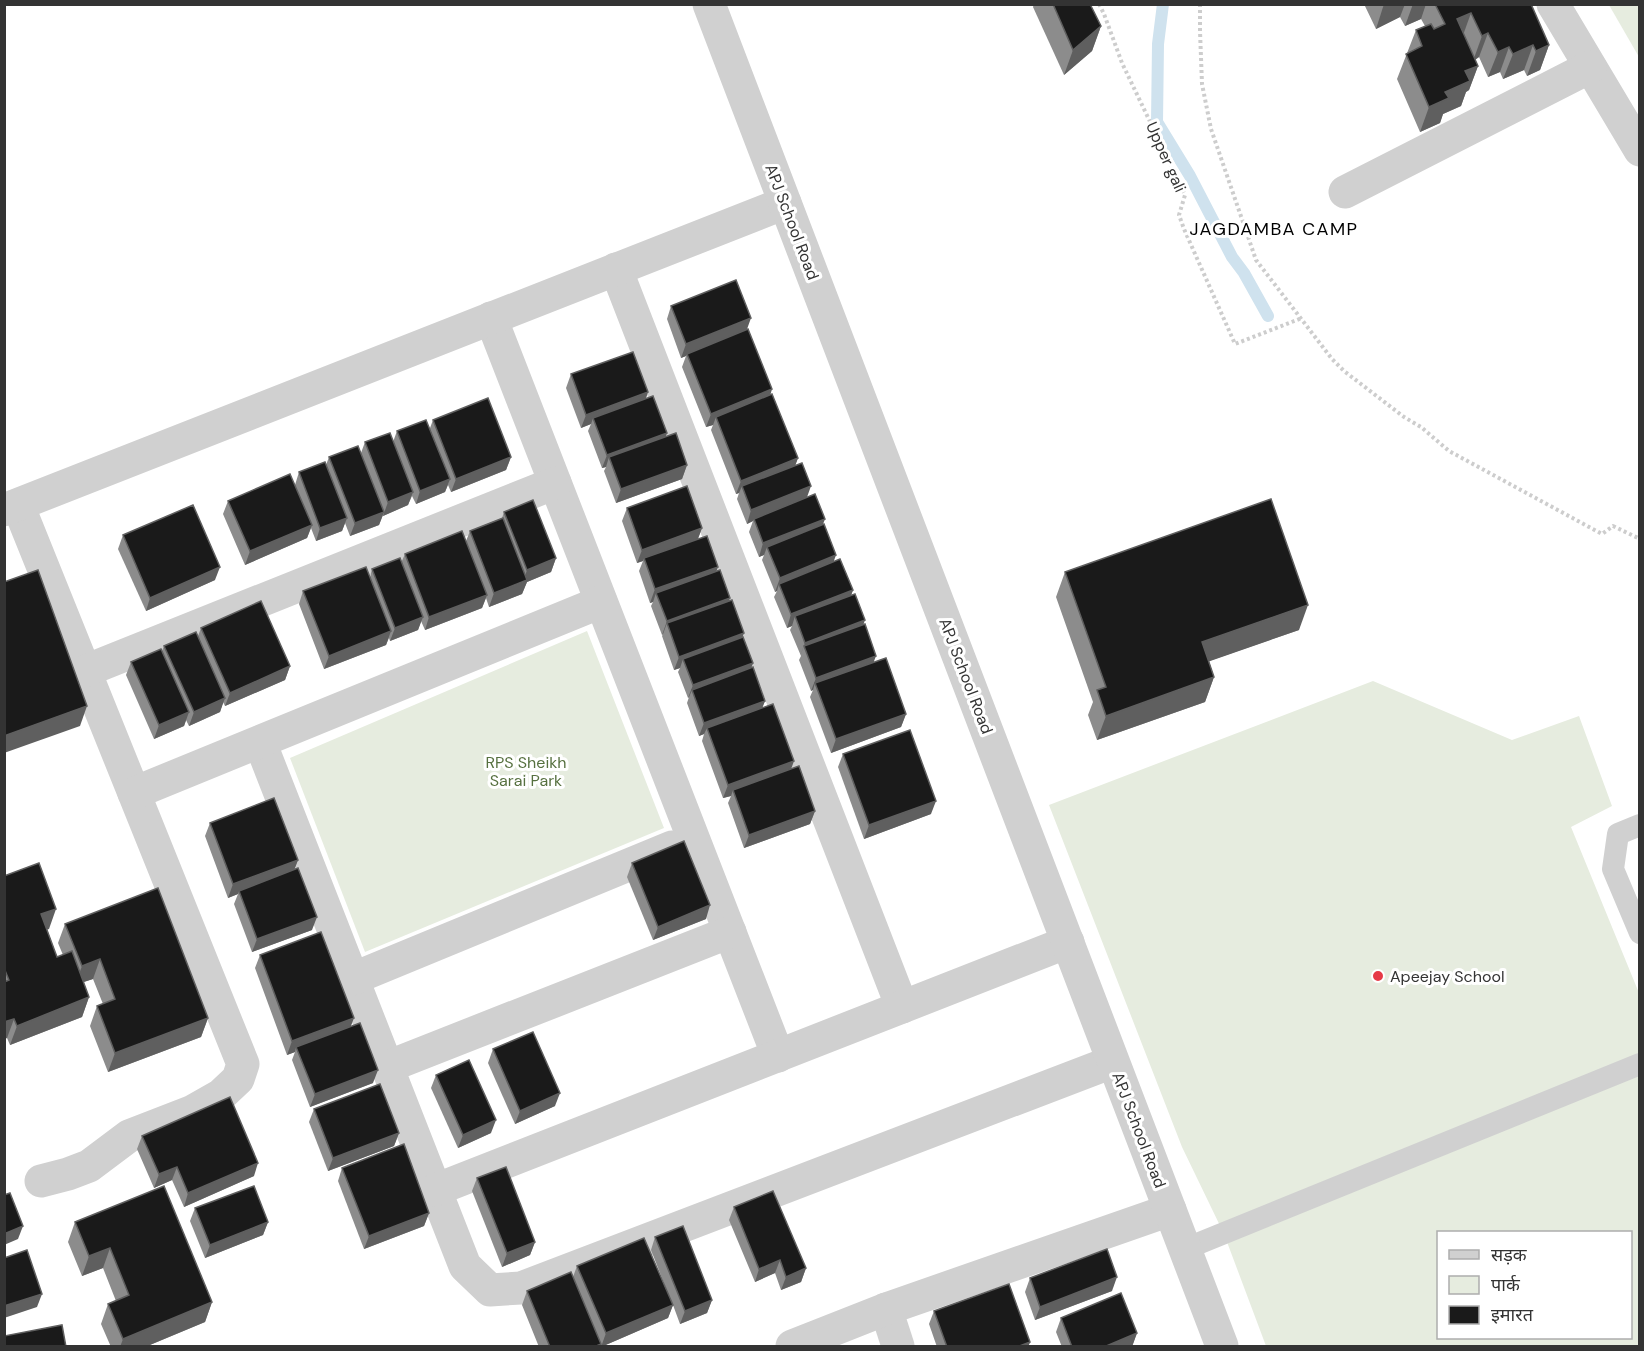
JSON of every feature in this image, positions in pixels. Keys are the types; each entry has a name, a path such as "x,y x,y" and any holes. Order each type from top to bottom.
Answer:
{"street":[{"name":"APJ School Road","path":"709,4 1222,1347"},
{"path":"1553,4 1640,150"},
{"path":"1345,192 1590,67"},
{"path":"41,1181 89,1166 129,1136 191,1112 221,1095 238,1079 243,1064 85,671 11,508 785,203"},
{"path":"616,269 902,1007"},
{"path":"490,318 778,1056"},
{"path":"85,671 555,483"},
{"path":"134,794 601,602"},
{"path":"260,742 465,1266 490,1290 521,1287 1112,1062"},
{"path":"352,979 693,839"},
{"path":"387,1067 730,932"},
{"path":"435,1190 1068,942"},
{"path":"792,1347 886,1309 1170,1210"},
{"path":"886,1309 898,1347"}],"lane":[{"path":"1640,825 1618,834 1613,869 1640,933"},
{"path":"1185,1250 1640,1064"}],"path":[{"name":"Upper gali","path":"1099,4 1122,63 1185,195 1179,215 1184,230 1235,344 1302,318"},
{"path":"1200,4 1202,84 1211,129 1256,260 1332,358 1344,371 1404,417 1421,427 1449,451 1602,534 1613,526 1640,539"}],"green space":[{"path":"1609,5 1639,5 1639,57"},
{"name":"RPS Sheikh Sarai Park","path":"587,631 664,828 365,952 290,758"},
{"name":"Apeejay School","path":"1373,681 1512,740 1579,716 1612,806 1571,827 1639,993 1639,1346 1266,1346 1224,1234 1182,1147 1049,805"}],"building":[{"path":"1053,4 1090,4 1101,26 1073,50"},
{"path":"1435,4 1531,4 1549,45 1536,51 1533,45 1513,54 1509,47 1498,52 1488,33 1482,36 1471,13 1457,19 1478,66 1465,71 1470,81 1445,92 1449,98 1429,107 1406,54 1422,46 1416,30 1431,24 1434,29 1445,24"},
{"path":"736,280 751,318 686,344 671,306"},
{"path":"748,329 772,389 711,414 687,354"},
{"path":"633,352 648,392 586,415 571,374"},
{"path":"772,394 798,458 741,481 716,417"},
{"path":"653,396 667,433 607,455 593,418"},
{"path":"488,398 511,457 456,479 433,420"},
{"path":"426,420 450,479 420,491 397,431"},
{"path":"390,433 413,492 388,502 365,442"},
{"path":"676,433 687,465 621,489 609,457"},
{"path":"358,446 384,512 355,523 329,457"},
{"path":"325,462 347,518 320,528 299,472"},
{"path":"802,463 811,486 751,510 742,486"},
{"path":"290,474 312,525 250,551 228,501"},
{"path":"687,486 702,528 642,550 627,508"},
{"path":"815,494 825,519 763,543 754,519"},
{"path":"1271,499 1308,605 1202,642 1214,677 1106,716 1097,690 1106,687 1065,572"},
{"path":"533,500 556,558 527,570 504,512"},
{"path":"193,505 220,567 150,598 123,535"},
{"path":"503,518 527,580 494,593 470,531"},
{"path":"824,524 836,555 780,578 767,547"},
{"path":"462,531 487,595 429,617 405,554"},
{"path":"707,536 718,567 655,589 644,558"},
{"path":"400,558 423,617 395,628 372,569"},
{"path":"840,559 853,590 791,614 779,584"},
{"path":"366,567 391,631 329,656 303,591"},
{"path":"38,570 87,706 4,736 4,582"},
{"path":"720,570 730,598 667,621 656,593"},
{"path":"855,594 865,620 805,643 795,616"},
{"path":"732,600 744,633 679,657 667,623"},
{"path":"261,601 290,666 230,693 201,628"},
{"path":"865,624 876,656 816,678 804,646"},
{"path":"196,632 225,698 194,712 164,646"},
{"path":"743,637 753,663 693,685 683,659"},
{"path":"161,649 189,712 159,725 131,662"},
{"path":"886,658 906,714 836,739 815,683"},
{"path":"753,667 765,701 704,723 692,690"},
{"path":"773,704 794,761 728,785 707,728"},
{"path":"910,730 936,801 869,825 843,754"},
{"path":"799,766 815,811 749,835 733,790"},
{"path":"274,798 298,860 233,884 210,823"},
{"path":"684,841 710,905 658,927 632,863"},
{"path":"39,863 56,909 41,914 57,957 72,951 89,997 17,1026 14,1019 4,1022 4,982 9,980 4,968 4,876"},
{"path":"298,868 317,917 257,939 239,891"},
{"path":"158,888 208,1018 115,1053 97,1006 115,999 100,959 82,966 65,924"},
{"path":"321,932 354,1018 292,1041 260,955"},
{"path":"360,1023 378,1070 315,1094 296,1047"},
{"path":"533,1032 560,1093 520,1111 493,1049"},
{"path":"469,1060 496,1120 463,1135 436,1075"},
{"path":"380,1084 399,1133 333,1158 314,1109"},
{"path":"230,1097 258,1163 188,1193 177,1167 159,1174 142,1136"},
{"path":"404,1144 429,1213 369,1236 342,1168"},
{"path":"506,1167 535,1242 507,1253 477,1178"},
{"path":"164,1186 212,1302 123,1339 108,1304 129,1295 110,1248 89,1256 75,1222"},
{"path":"254,1186 268,1222 210,1245 195,1208"},
{"path":"773,1191 806,1268 786,1277 780,1260 759,1269 734,1207"},
{"path":"10,1193 23,1226 4,1234 4,1195"},
{"path":"683,1226 712,1300 685,1311 655,1237"},
{"path":"644,1238 673,1305 606,1333 577,1266"},
{"path":"1107,1249 1117,1277 1040,1307 1030,1278"},
{"path":"27,1250 42,1294 4,1306 4,1258"},
{"path":"571,1272 601,1344 594,1347 550,1347 527,1291"},
{"path":"1009,1284 1030,1342 1017,1347 947,1347 934,1311"},
{"path":"1121,1293 1137,1333 1104,1347 1072,1347 1061,1318"},
{"path":"62,1325 66,1347 4,1347 4,1336"}],"waterway":[{"path":"1163,4 1158,44 1157,122 1190,176 1232,257 1244,273 1268,316"}],"place":[{"name":"Apeejay School","path":"1378,976"}],"district":[{"name":"JAGDAMBA CAMP","path":"1274,229"}]}
